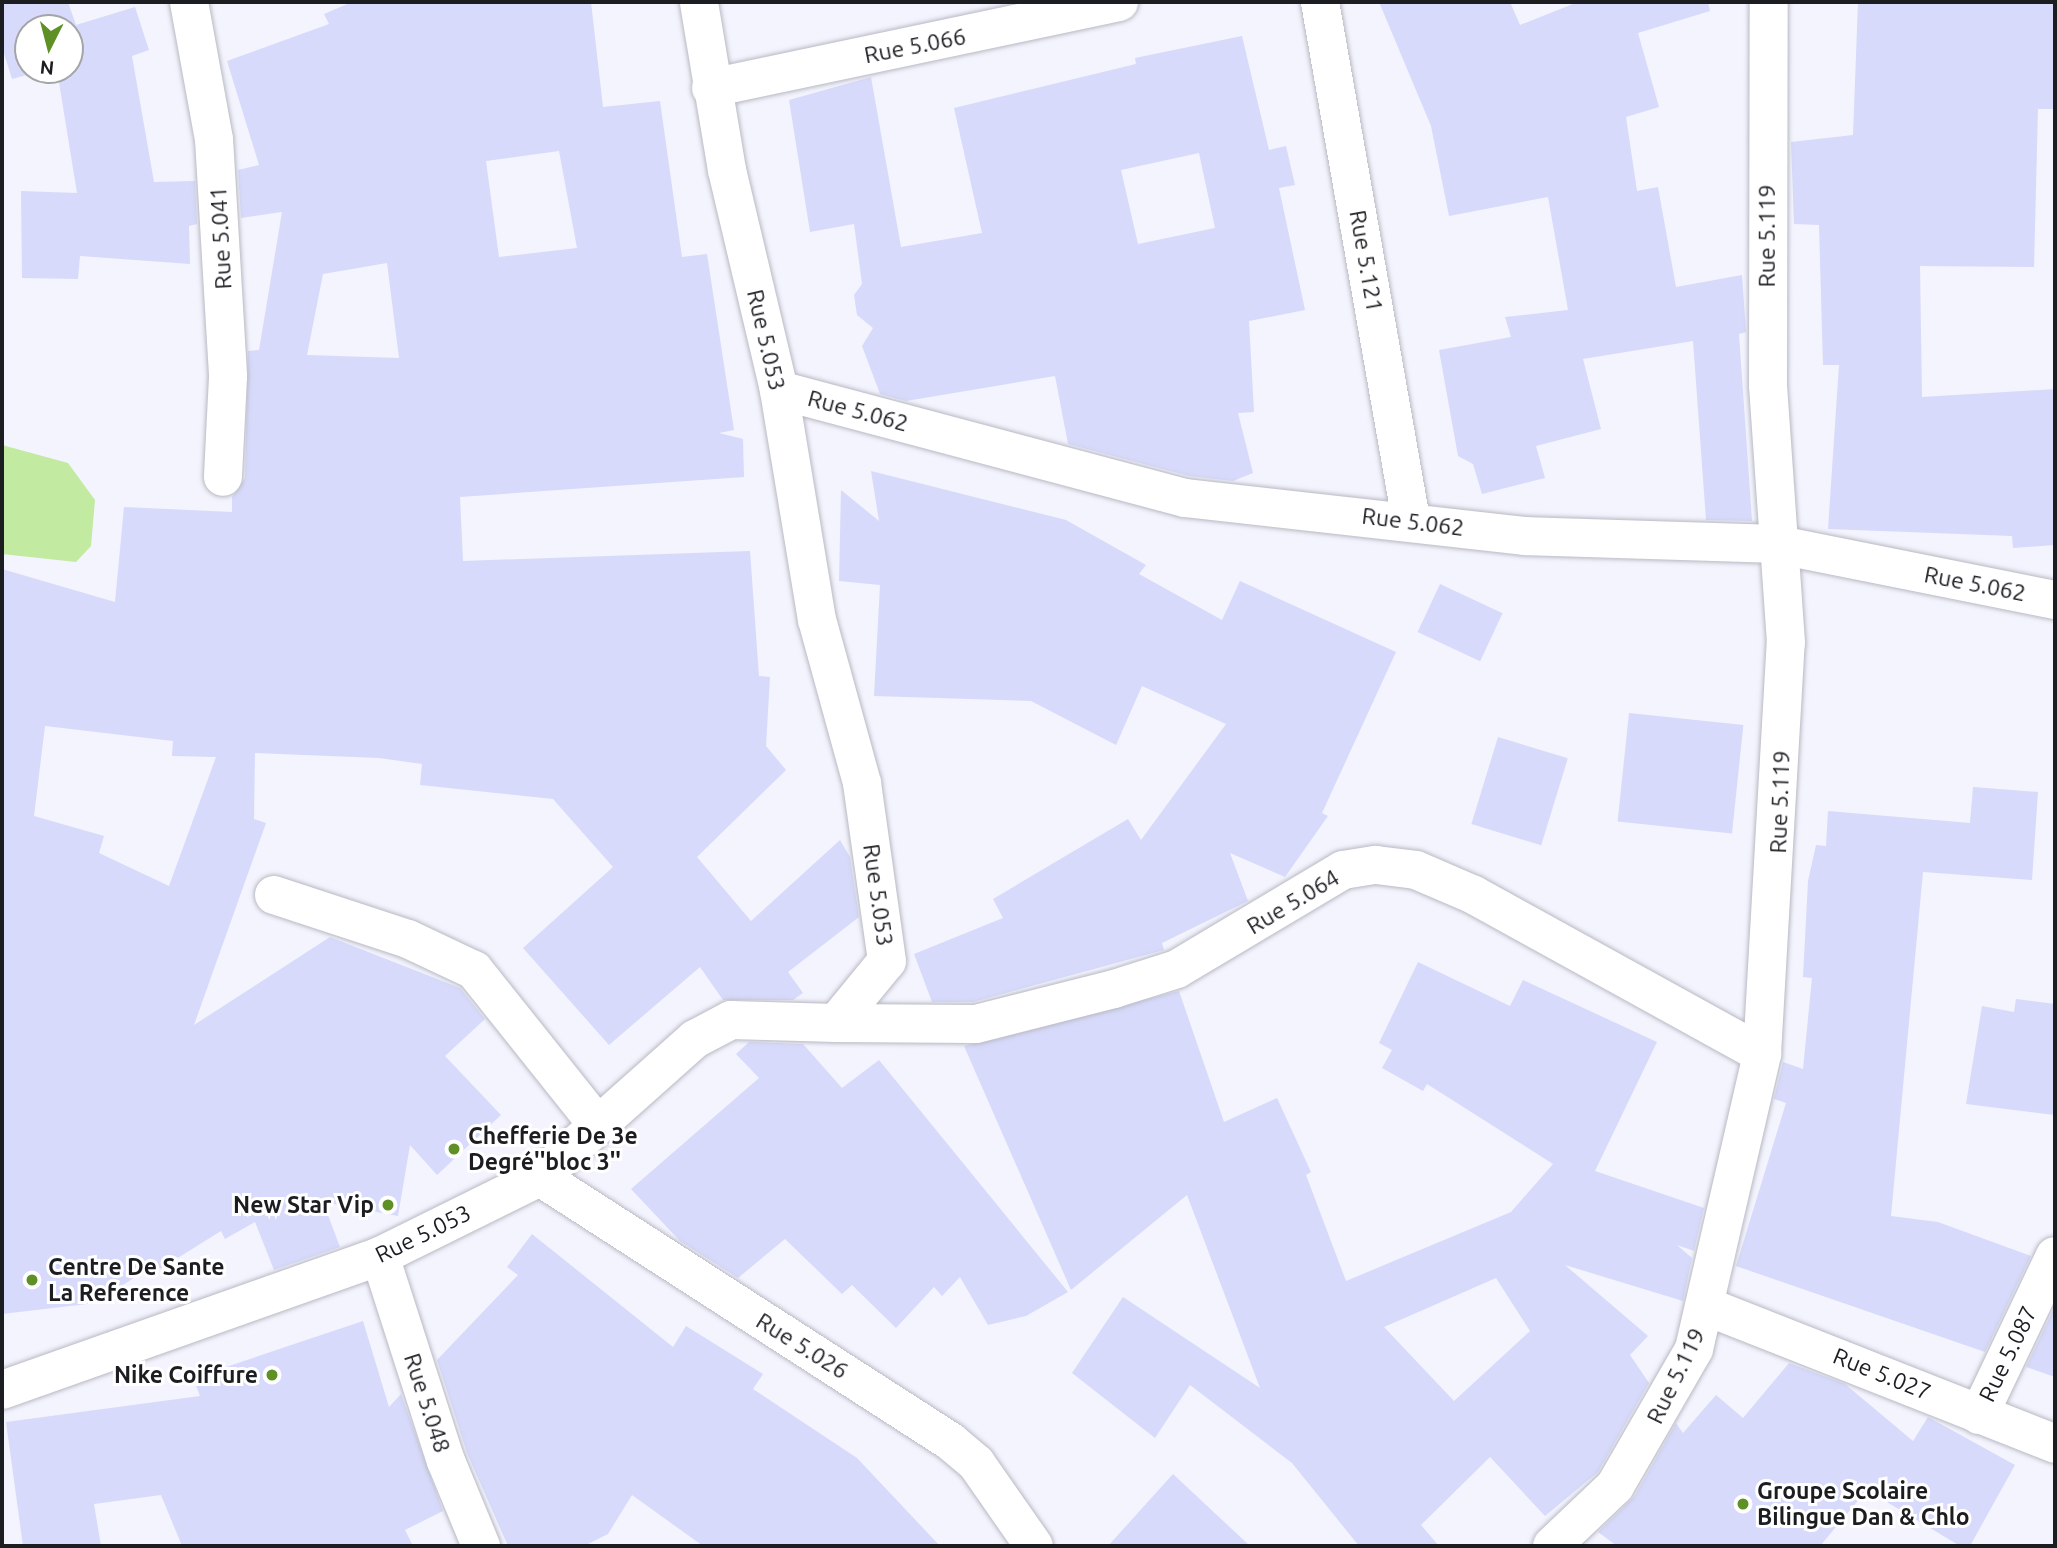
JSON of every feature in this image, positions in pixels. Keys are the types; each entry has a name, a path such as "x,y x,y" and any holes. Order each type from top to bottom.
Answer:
{"street":[{"name":"Rue 5.041","path":"189,2 214,139 228,377 223,477"},
{"name":"Rue 5.053","path":"2,1390 380,1256 540,1177 596,1124 695,1039 730,1020 836,1023 887,961 862,783 817,620 779,390 711,88 699,2"},
{"name":"Rue 5.066","path":"711,88 1119,2"},
{"name":"Rue 5.121","path":"1320,2 1411,520"},
{"name":"Rue 5.119","path":"1552,1546 1615,1486 1659,1416 1708,1307 1762,1054 1784,726 1786,643 1775,544 1768,385 1769,2"},
{"name":"Rue 5.062","path":"779,390 1185,498 1411,520 1524,536 1775,544 2055,600"},
{"name":"Rue 5.064","path":"836,1023 976,1024 1069,1003 1177,969 1343,870 1376,864 1416,870 1475,895 1762,1054"},
{"path":"274,895 408,939 474,970 596,1124"},
{"name":"Rue 5.026","path":"540,1177 951,1442 976,1463 1034,1546"},
{"name":"Rue 5.048","path":"380,1256 446,1461 481,1546"},
{"name":"Rue 5.087","path":"1979,1415 2055,1256"},
{"name":"Rue 5.027","path":"1708,1307 2055,1444"}],"green space":[{"path":"2,445 68,463 95,500 91,546 76,562 2,554"}],"building":[{"path":"2,2 68,2 72,14 14,14 14,78 2,47"},
{"path":"352,2 591,2 603,107 660,101 682,257 707,254 734,430 719,433 743,439 744,477 460,497 463,561 750,551 759,676 770,677 766,746 786,770 697,857 751,921 840,840 850,857 859,917 788,972 803,993 793,1000 723,1000 700,967 609,1045 523,948 613,867 553,799 420,785 422,764 379,758 255,753 254,819 266,823 194,1025 330,937 460,988 485,1019 445,1056 501,1115 437,1175 410,1145 398,1216 323,1202 340,1247 274,1270 255,1222 225,1239 221,1231 160,1269 157,1263 95,1303 2,1314 2,569 115,602 124,507 232,512 232,497 245,478 248,351 259,350 282,212 241,218 238,170 259,165 227,61 329,24 324,14","holes":["559,151 577,248 499,257 486,161","387,263 399,358 307,355 323,274","45,726 173,741 172,756 216,757 169,886 99,853 104,836 34,816"]},
{"path":"1379,2 1510,2 1520,25 1578,2 1708,2 1710,11 1638,33 1659,107 1626,117 1637,191 1658,187 1676,287 1742,275 1746,332 1739,334 1752,521 1706,520 1693,341 1583,359 1601,429 1536,446 1545,478 1482,494 1473,464 1458,456 1439,350 1511,337 1505,317 1568,310 1548,197 1449,216 1431,126"},
{"path":"1858,2 2055,2 2055,109 2038,109 2034,267 1920,266 1922,397 2055,389 2055,545 2013,548 2012,536 1828,529 1839,365 1823,365 1819,225 1794,224 1791,142 1853,135"},
{"path":"135,7 149,50 132,56 154,182 195,181 197,224 189,226 190,264 80,256 78,279 22,278 21,191 77,193 59,84 84,84 84,23"},
{"path":"1242,36 1269,150 1286,146 1295,185 1279,188 1305,310 1249,321 1254,412 1238,413 1253,473 1233,481 1189,476 1068,444 1055,376 906,401 880,394 862,346 873,328 857,315 854,295 862,284 854,224 810,232 789,100 871,77 901,247 982,233 954,108 1136,64 1135,58","holes":["1199,153 1215,228 1138,244 1121,170"]},
{"path":"871,471 1066,520 1146,565 1139,574 1222,620 1240,581 1396,652 1322,813 1328,816 1285,877 1230,853 1248,901 1162,943 1164,950 973,1002 932,1002 914,954 1003,918 993,899 1128,819 1141,840 1226,724 1142,686 1116,745 1031,701 874,696 880,585 839,581 841,490 879,521"},
{"path":"1440,584 1503,613 1480,661 1418,632"},
{"path":"1629,713 1743,725 1732,833 1618,821"},
{"path":"1498,737 1568,758 1541,845 1471,824"},
{"path":"1973,787 2038,792 2032,880 1923,872 1891,1216 1938,1222 2031,1256 1985,1352 1736,1266 1786,1103 1774,1099 1783,1062 1803,1069 1812,978 1803,977 1808,881 1816,845 1826,846 1828,811 1970,823"},
{"path":"1418,962 1510,1006 1523,980 1657,1042 1595,1171 1704,1208 1694,1251 1677,1245 1692,1258 1683,1301 1565,1265 1648,1336 1630,1355 1649,1383 1598,1472 1545,1516 1490,1457 1421,1525 1439,1546 1359,1546 1292,1463 1190,1385 1155,1438 1072,1373 1123,1297 1260,1388 1187,1195 1071,1290 964,1046 1179,991 1224,1122 1277,1098 1311,1172 1306,1175 1346,1281 1511,1212 1553,1164 1427,1084 1423,1091 1382,1068 1392,1050 1379,1043","holes":["1496,1278 1530,1331 1454,1401 1384,1327"]},
{"path":"2016,999 2055,1004 2055,1115 1966,1104 1982,1006 2014,1012"},
{"path":"749,1042 803,1044 842,1088 879,1060 1068,1292 1026,1316 988,1325 960,1277 942,1296 934,1287 896,1328 852,1285 842,1294 785,1239 738,1278 680,1241 631,1189 759,1078 736,1054"},
{"path":"532,1234 673,1347 686,1326 763,1374 753,1389 857,1458 940,1546 703,1546 632,1495 608,1534 584,1546 508,1546 467,1453 437,1360 518,1275 507,1267"},
{"path":"2055,1306 2055,1377 2026,1367"},
{"path":"363,1321 389,1407 401,1394 443,1511 405,1530 413,1546 182,1546 161,1495 94,1504 101,1546 23,1546 6,1422 200,1396 193,1378"},
{"path":"1789,1363 1845,1384 1913,1441 1928,1417 2015,1465 1970,1546 1960,1546 1867,1490 1820,1546 1617,1546 1598,1532 1634,1497 1676,1423 1683,1433 1716,1395 1743,1418"},
{"path":"1173,1474 1250,1546 1108,1546"}],"place":[{"name":"Chefferie De 3e Degré''bloc 3''","path":"454,1149"},
{"name":"New Star Vip","path":"388,1205"},
{"name":"Centre De Sante La Reference","path":"32,1280"},
{"name":"Nike Coiffure","path":"272,1375"},
{"name":"Groupe Scolaire Bilingue Dan & Chlo","path":"1743,1504"}]}
